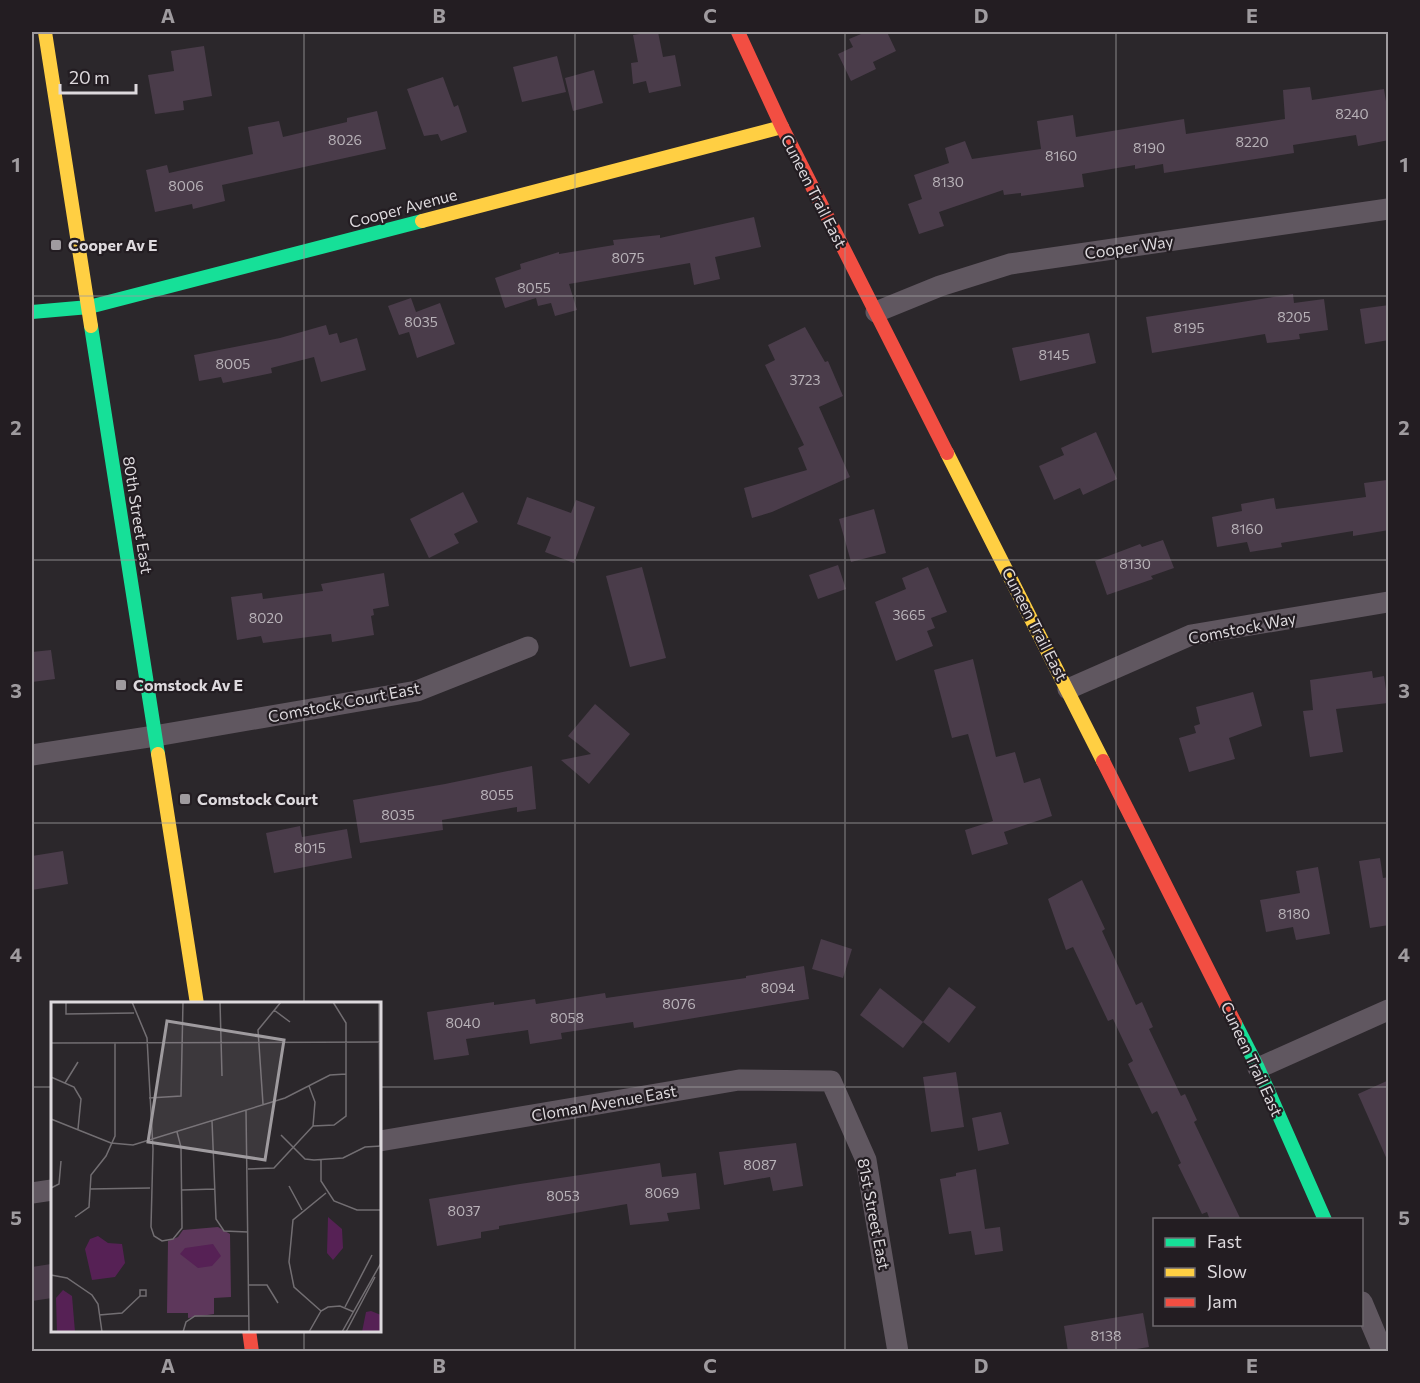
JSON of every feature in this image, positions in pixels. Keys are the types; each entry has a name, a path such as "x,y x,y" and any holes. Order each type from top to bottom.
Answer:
{"street":[{"name":"80th Street East","path":"45,32 197,1002"},
{"name":"Cuneen Trail East","path":"738,32 782,127 1258,1068 1324,1218"},
{"name":"Cooper Avenue","path":"32,312 89,307 782,127"},
{"name":"Cooper Way","path":"876,312 939,286 1010,264 1389,209"},
{"name":"Comstock Way","path":"1068,689 1191,635 1389,602"},
{"name":"Comstock Court East","path":"32,755 417,691 528,647"},
{"path":"1258,1068 1389,1010"},
{"name":"Cloman Avenue East","path":"381,1142 739,1080 831,1082"},
{"name":"81st Street East","path":"831,1082 866,1160 898,1352"},
{"path":"32,1193 51,1190"},
{"path":"1363,1304 1383,1352"},
{"path":"249,1332 252,1352"}],"building":[{"path":"658,32 663,57 675,55 681,86 649,93 646,81 633,84 631,63 638,62 633,35"},
{"path":"866,32 887,32 896,51 873,62 876,69 851,81 838,54 853,47 849,39"},
{"path":"204,46 212,96 183,101 184,110 155,114 148,75 174,71 171,51"},
{"path":"557,56 566,92 522,102 513,67"},
{"path":"594,70 603,103 573,111 565,78"},
{"path":"443,77 454,107 458,105 467,132 441,141 438,134 424,136 407,89"},
{"path":"1310,87 1312,100 1384,89 1389,120 1389,140 1358,146 1356,135 1293,145 1294,153 1164,173 1163,164 1135,169 1135,165 1082,174 1084,187 1021,196 1021,193 1004,195 1003,190 939,212 944,226 919,234 908,204 922,199 914,175 949,163 945,148 965,141 972,159 1041,149 1037,121 1073,115 1076,137 1184,119 1186,134 1285,119 1283,90"},
{"path":"377,111 386,149 222,185 225,201 193,209 192,204 155,212 146,170 167,165 169,173 253,154 248,127 279,121 283,137 347,122 347,118"},
{"path":"754,217 761,247 715,257 720,279 694,285 690,263 569,284 577,310 555,316 551,303 538,306 536,298 505,308 495,278 521,269 520,264 559,252 559,254 614,245 613,240 660,235 660,238"},
{"path":"1293,294 1294,303 1324,299 1328,330 1299,334 1300,339 1267,343 1265,334 1152,353 1146,317"},
{"path":"411,298 416,312 440,303 455,344 417,358 409,332 399,335 388,306"},
{"path":"1389,305 1389,340 1365,344 1360,309"},
{"path":"326,325 329,335 337,333 340,343 357,338 366,370 321,382 314,357 271,368 272,373 223,383 221,377 199,381 194,355 280,338"},
{"path":"805,327 825,362 828,361 843,396 819,407 850,477 772,512 752,518 744,488 807,470 798,448 804,445 765,365 775,360 768,345"},
{"path":"1089,333 1096,363 1020,381 1012,348"},
{"path":"1096,432 1117,479 1083,495 1080,488 1054,500 1039,466 1064,455 1061,448"},
{"path":"1387,480 1389,530 1353,536 1353,531 1281,543 1282,547 1250,552 1247,542 1217,547 1212,517 1242,511 1241,504 1274,498 1276,509 1366,497 1364,483"},
{"path":"463,492 478,522 454,534 459,543 429,558 410,519"},
{"path":"527,497 571,513 576,500 595,507 574,563 545,552 551,537 517,524"},
{"path":"874,509 886,553 851,562 839,519"},
{"path":"1163,540 1174,568 1151,576 1153,579 1107,595 1095,561 1140,544 1142,547"},
{"path":"838,565 846,589 818,599 809,575"},
{"path":"642,567 666,658 630,667 606,576"},
{"path":"928,567 947,612 931,618 935,628 927,631 933,646 896,661 875,602 906,589 902,578"},
{"path":"384,573 389,606 373,609 374,615 371,616 374,635 332,642 331,634 263,643 261,636 237,640 231,597 262,593 263,599 323,591 321,584"},
{"path":"51,650 55,679 32,682 32,652"},
{"path":"973,659 996,757 1015,752 1024,783 1040,778 1052,816 1004,832 1008,844 972,855 965,830 993,821 968,734 952,738 934,670"},
{"path":"1372,671 1373,678 1384,676 1388,703 1336,709 1343,752 1310,757 1303,711 1313,710 1310,680"},
{"path":"1253,692 1262,726 1229,738 1235,759 1189,772 1179,738 1196,733 1194,726 1200,724 1196,707"},
{"path":"595,704 630,734 589,784 561,760 591,754 568,736"},
{"path":"532,766 536,809 517,812 517,807 442,820 443,830 360,843 353,800"},
{"path":"300,826 302,837 347,829 352,858 274,873 266,833"},
{"path":"63,851 68,884 32,890 32,856"},
{"path":"1380,858 1383,878 1389,877 1389,925 1370,928 1359,861"},
{"path":"1318,867 1330,934 1296,940 1293,927 1266,932 1260,900 1300,893 1296,871"},
{"path":"1082,880 1105,929 1102,931 1136,1005 1142,1002 1153,1027 1149,1029 1181,1096 1185,1094 1197,1120 1194,1122 1240,1218 1209,1218 1207,1212 1202,1214 1178,1165 1181,1163 1157,1111 1152,1114 1128,1064 1133,1061 1113,1019 1108,1021 1073,947 1066,950 1048,899"},
{"path":"821,939 852,949 843,978 812,969"},
{"path":"804,966 809,999 634,1028 633,1022 561,1033 562,1039 530,1044 528,1030 466,1039 469,1055 434,1060 427,1012 494,1002 494,1005 535,999 536,1004 605,993 606,998 746,978 746,976"},
{"path":"949,987 976,1007 949,1043 923,1022"},
{"path":"880,988 923,1022 903,1048 860,1015"},
{"path":"956,1072 964,1127 931,1132 923,1077"},
{"path":"1389,1080 1389,1164 1358,1094"},
{"path":"1001,1112 1009,1144 978,1151 972,1118"},
{"path":"796,1143 803,1186 773,1191 770,1177 724,1185 719,1152"},
{"path":"660,1163 662,1177 696,1173 700,1209 667,1213 669,1221 630,1225 627,1204 499,1226 499,1229 481,1232 481,1238 437,1246 429,1199"},
{"path":"976,1169 985,1229 1000,1227 1003,1251 975,1255 971,1231 949,1234 940,1179"},
{"path":"51,1264 51,1298 32,1301 32,1267"},
{"path":"1143,1313 1149,1347 1118,1352 1068,1352 1064,1326"}],"traffic: fast":[{"path":"32,312 89,307 422,221"},
{"path":"91,326 158,754"},
{"path":"1235,1023 1258,1068 1324,1218"}],"traffic: slow":[{"path":"45,32 91,326"},
{"path":"422,221 782,127"},
{"path":"947,453 1103,761"},
{"path":"158,754 197,1002"}],"traffic: jam":[{"path":"738,32 782,127 947,453"},
{"path":"1103,761 1235,1023"},
{"path":"249,1332 252,1352"}],"place":[{"name":"Cooper Av E","path":"56,245"},
{"name":"Comstock Av E","path":"121,685"},
{"name":"Comstock Court","path":"185,799"}]}
